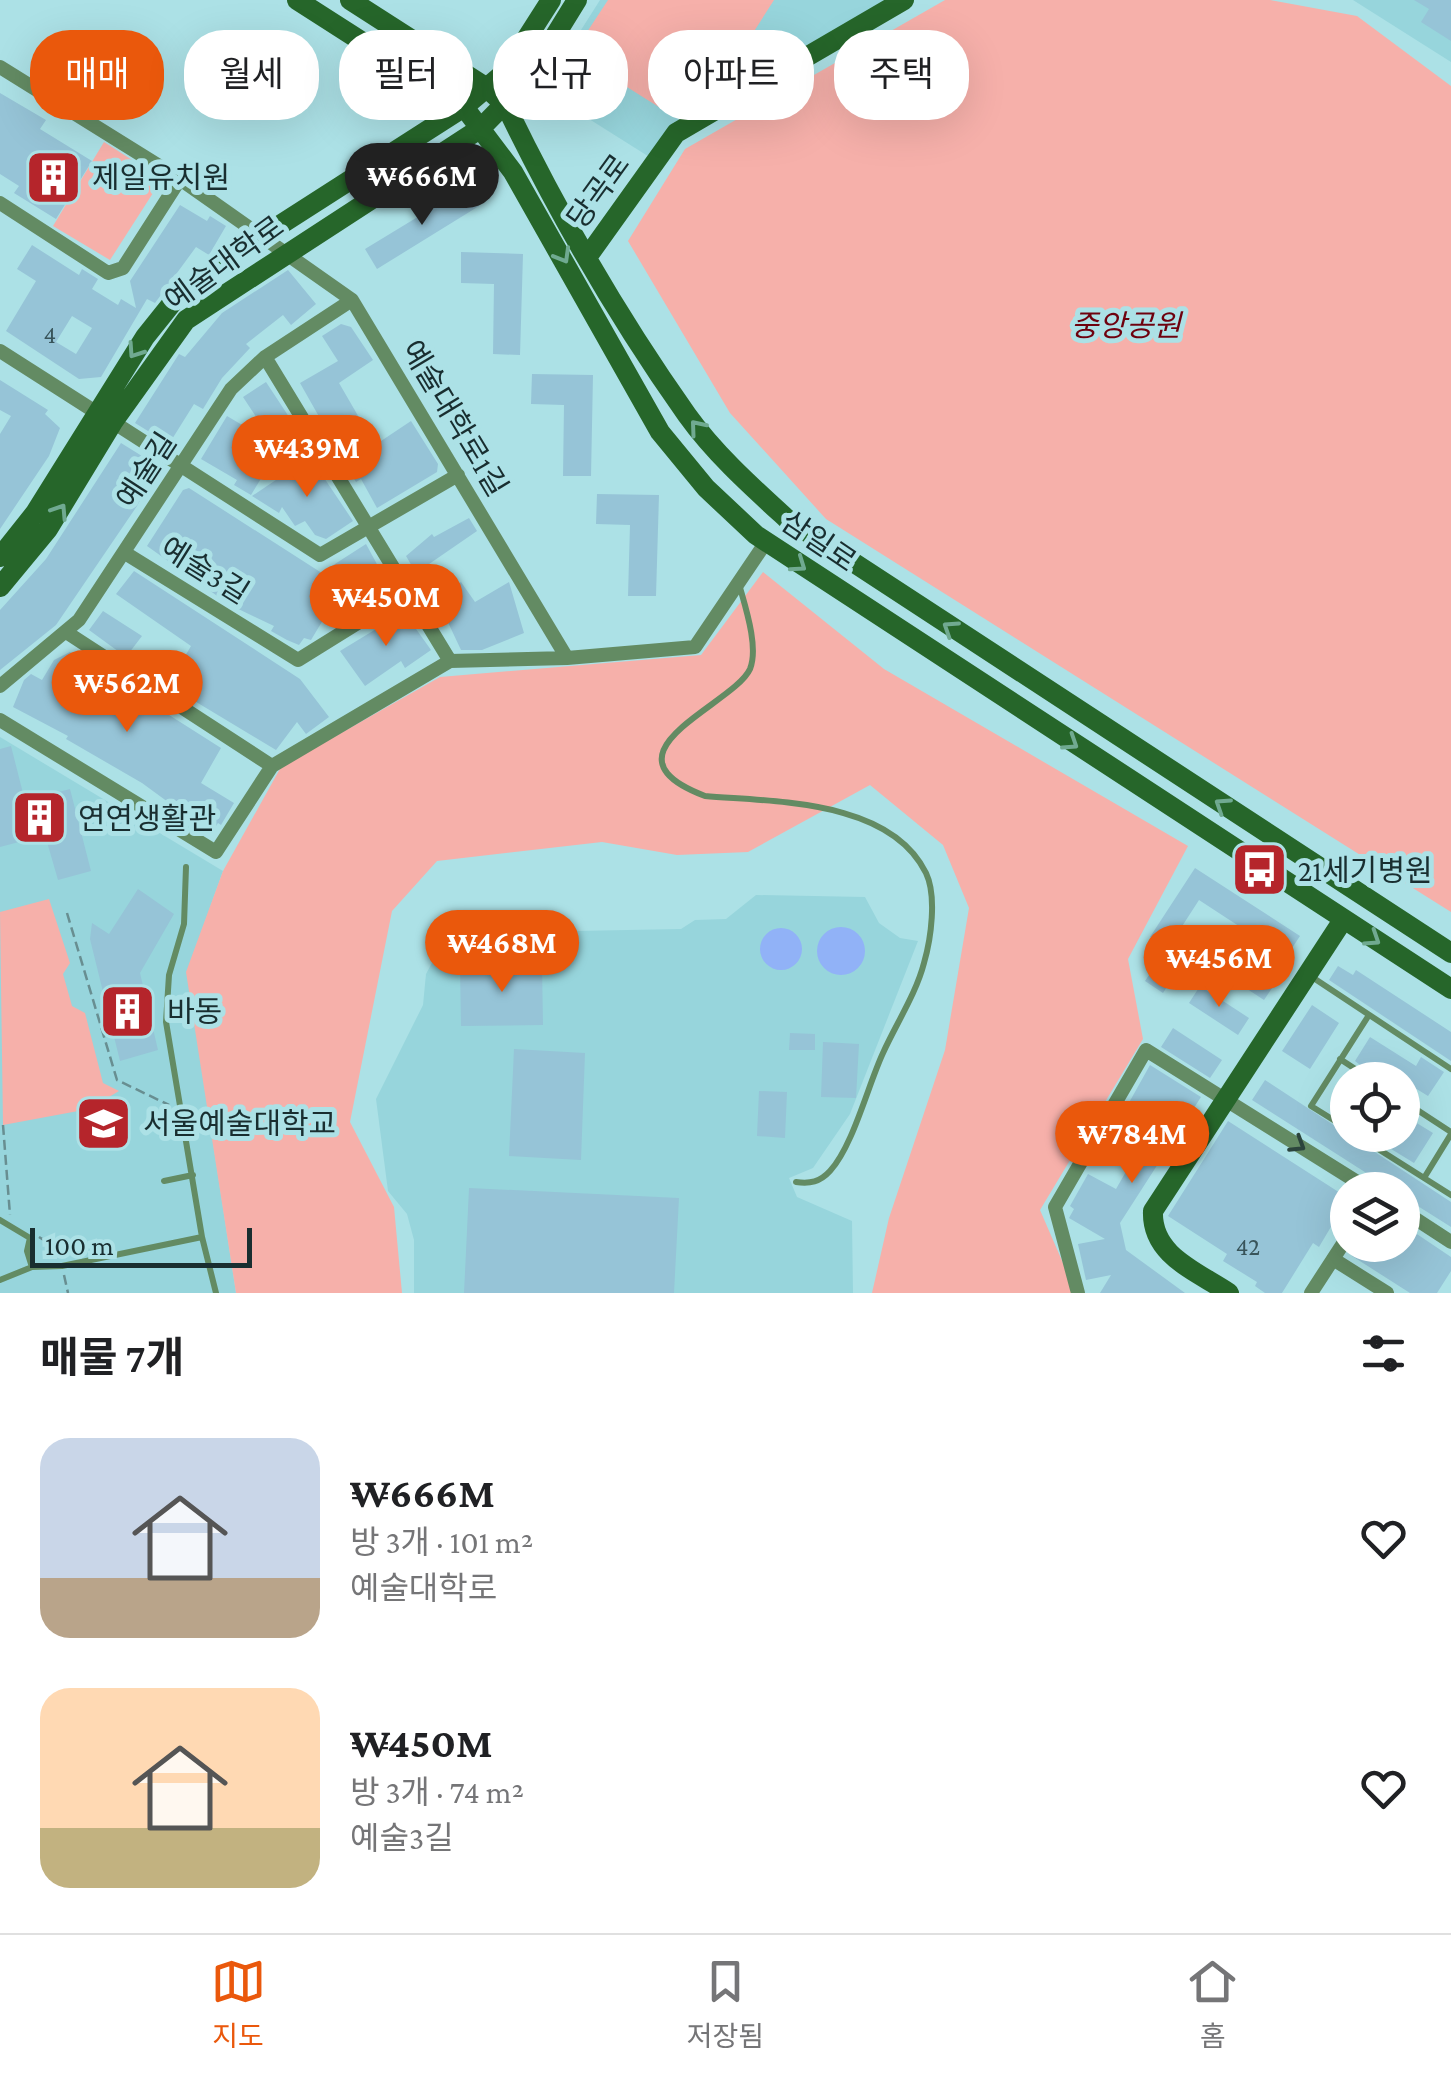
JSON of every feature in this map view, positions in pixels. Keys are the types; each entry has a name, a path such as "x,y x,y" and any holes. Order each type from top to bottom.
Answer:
{"main road":[{"name":"삼일로","path":"297,0 343,30"},
{"name":"삼일로","path":"350,0 493,94"},
{"name":"예술대학로","path":"473,100 505,72 552,0"},
{"name":"예술대학로","path":"557,30 577,0"},
{"name":"당곡로","path":"588,256 676,133 904,0"},
{"name":"예술대학로","path":"0,586 48,529 114,422 186,320 493,117"},
{"name":"삼일로","path":"473,119 570,267 660,432 706,488 766,542 1451,989"},
{"name":"예술대학로","path":"0,557 35,513 94,412 177,297 264,236 445,120"},
{"name":"삼일로","path":"514,120 588,256 688,416 734,471 787,519 1451,953"},
{"path":"1229,1293 1161,1248 1152,1232 1152,1211 1343,920"}],"street":[{"name":"예술대학로1길","path":"0,67 180,178 352,300 568,658"},
{"path":"0,203 108,273 123,268 180,178"},
{"name":"예술길","path":"0,686 66,632 125,553 231,389 265,357 352,300"},
{"path":"0,351 94,412"},
{"path":"265,357 450,661"},
{"path":"114,422 320,555 458,475"},
{"path":"0,720 216,852 272,766 450,661 568,658 695,647 766,542"},
{"name":"예술3길","path":"125,553 298,660 409,592"},
{"path":"66,632 272,766"},
{"path":"1078,1293 1055,1206 1146,1050 1341,1172"},
{"path":"1420,1222 1451,1242"},
{"path":"1311,1293 1330,1262"},
{"path":"1339,1262 1388,1293"}],"lane":[{"path":"739,583 752,665 743,679 672,732 664,758 666,768 690,791 705,796 821,805 860,819 915,858 927,874 930,890 924,964 857,1116 829,1173 811,1184 796,1182"},
{"path":"186,867 184,924 169,975 166,1022 202,1238 216,1293"},
{"path":"1307,974 1451,1069"},
{"path":"1338,1062 1369,1014"},
{"path":"1340,1059 1345,1062"},
{"path":"1330,1075 1310,1106 1330,1118"},
{"path":"1420,1112 1451,1133 1424,1178"},
{"path":"1383,1152 1451,1196"},
{"path":"164,1181 193,1175"},
{"path":"0,1220 30,1238 27,1251 32,1266"},
{"path":"0,1280 32,1266 62,1266 202,1238"}],"path":[{"path":"67,913 117,1080 169,1105"},
{"path":"2,1125 11,1218"},
{"path":"62,1266 68,1293"}],"shaded area":[{"path":"600,0 887,0 842,30 834,30 834,35 814,49 814,30 648,30 648,120 708,120 651,158 591,120 628,120 628,30 581,30"},
{"path":"1353,0 1451,0 1451,62"},
{"name":"서울예술대학교","path":"0,737 223,871 187,972 236,1293 0,1293"},
{"path":"756,895 865,897 879,923 900,938 918,941 850,1114 813,1168 789,1178 797,1197 852,1221 853,1293 414,1293 414,1240 407,1214 388,1191 376,1099 423,1005 426,974 440,948 460,933 681,929 695,920 726,919"}],"green space":[{"path":"608,0 774,0 755,30 648,30 648,100 628,88 628,30 588,30"},
{"name":"중앙공원","path":"945,0 1270,0 1357,16 1451,86 1451,912 826,519 730,413 628,241 685,149 736,120 814,120 814,75 834,64 834,120 969,120 969,30 893,30"},
{"path":"104,142 162,179 110,260 53,226"},
{"path":"763,572 884,669 1188,846 1128,959 1143,1039 1040,1210 1076,1293 872,1293 889,1218 945,1050 969,908 943,845 870,785 748,852 677,855 602,842 437,861 392,911 350,1122 394,1207 402,1293 236,1293 186,972 223,871 281,767 440,677 701,655"},
{"path":"49,899 70,963 63,974 72,1006 85,1013 103,1083 119,1091 89,1109 3,1125 0,912"}],"water":[{"path":"841,927 858,934 865,951 858,968 841,975 824,968 817,951 824,934"},
{"path":"781,928 796,934 802,949 796,964 781,970 766,964 760,949 766,934"}],"building":[{"path":"1414,0 1451,0 1451,41 1421,22 1429,9"},
{"path":"0,93 30,111 30,120 46,120 40,129 92,161 56,219 14,193 19,186 0,174"},
{"path":"467,187 479,206 377,269 365,249"},
{"path":"180,205 207,221 210,216 226,226 209,255 196,247 155,303 147,299 101,377 79,379 6,331 36,281 17,269 32,245 79,275 82,269 98,279 92,289 118,305 121,299 136,308 130,281","holes":["72,316 92,328 76,354 56,342"]},
{"path":"461,252 523,254 520,355 493,354 494,284 461,283"},
{"path":"288,270 316,304 291,325 283,315 246,344 250,348 222,378 203,409 194,404 169,444 135,423 179,354 185,357 222,313"},
{"path":"341,324 351,327 373,360 339,383 375,445 411,421 438,464 437,472 377,508 361,479 356,482 300,383 338,361 322,336"},
{"path":"532,374 593,375 591,476 563,476 564,405 531,404"},
{"path":"0,380 48,410 45,414 60,428 49,456 0,529 0,434 11,416 0,410"},
{"path":"266,382 295,426 272,441 243,397"},
{"path":"227,416 271,442 262,456 271,462 251,495 234,485 237,480 201,459"},
{"path":"121,443 158,466 137,506 56,625 0,670 0,610 46,559"},
{"path":"310,457 353,521 326,539 315,535 305,521 295,526 282,507 279,513 252,496"},
{"path":"189,488 328,577 324,571 366,544 391,590 337,622 329,610 311,640 304,638 299,645 287,640 271,631 274,626 230,605 147,546 183,490"},
{"path":"597,494 659,495 656,596 628,596 630,525 596,524"},
{"path":"469,518 477,531 416,573 406,556 432,534 434,537"},
{"path":"134,571 300,679 329,717 306,734 297,722 276,750 168,685 191,646 116,594"},
{"path":"461,582 475,602 509,582 524,633 482,650 461,650 445,616 434,606"},
{"path":"103,611 142,636 126,657 89,630"},
{"path":"404,612 431,650 405,668 401,661 365,686 340,651"},
{"path":"70,652 221,748 201,783 234,803 221,825 218,823 214,829 183,813 142,783 66,739 68,736 13,707 24,680 31,674 42,680 54,660"},
{"name":"연연생활관","path":"11,746 25,801 70,789 91,871 58,880 45,835 0,847 0,749"},
{"path":"1195,868 1300,936 1286,957 1199,900 1168,948 1185,959 1163,993 1145,981 1167,948 1150,937"},
{"name":"바동","path":"138,889 174,914 140,973 158,1050 120,1061 90,939 92,923 109,934"},
{"path":"1227,950 1276,982 1264,1000 1215,968"},
{"path":"542,964 543,1025 461,1026 460,965"},
{"path":"1338,966 1353,975 1356,970 1451,1032 1451,1061 1329,980"},
{"path":"1200,986 1249,1018 1238,1035 1189,1003"},
{"path":"1312,1005 1339,1023 1310,1069 1282,1051"},
{"path":"1173,1028 1222,1060 1210,1078 1161,1047"},
{"path":"790,1033 815,1034 815,1050 789,1050"},
{"path":"1370,1037 1410,1062 1356,1062"},
{"path":"823,1042 859,1044 856,1098 821,1097"},
{"path":"514,1049 585,1053 581,1160 509,1156"},
{"path":"1421,1057 1444,1072 1428,1096 1420,1091"},
{"path":"1150,1065 1201,1097 1120,1223 1126,1250 1185,1293 1100,1293 1111,1275 1086,1280 1078,1244 1105,1239 1069,1218 1074,1209 1070,1206 1088,1174 1116,1189 1143,1142 1116,1126"},
{"path":"1265,1080 1330,1123 1330,1150 1252,1100"},
{"path":"759,1091 787,1092 785,1138 757,1136"},
{"path":"1228,1121 1330,1186 1330,1228 1319,1247 1313,1243 1282,1293 1265,1293 1255,1286 1257,1282 1223,1261 1227,1254 1168,1216"},
{"path":"1420,1125 1433,1133 1414,1163 1396,1152 1420,1152"},
{"path":"1333,1152 1375,1152 1405,1172 1365,1172"},
{"path":"1420,1182 1451,1202 1451,1227 1420,1207"},
{"path":"469,1188 679,1198 674,1293 464,1293"},
{"path":"1420,1236 1451,1257 1451,1271 1437,1293 1410,1293 1361,1262 1420,1262"}],"place":[{"name":"제일유치원","path":"53,177"},
{"name":"연연생활관","path":"39,818"},
{"name":"21세기병원","path":"1259,870"},
{"name":"바동","path":"128,1011"},
{"name":"서울예술대학교","path":"104,1123"}]}
